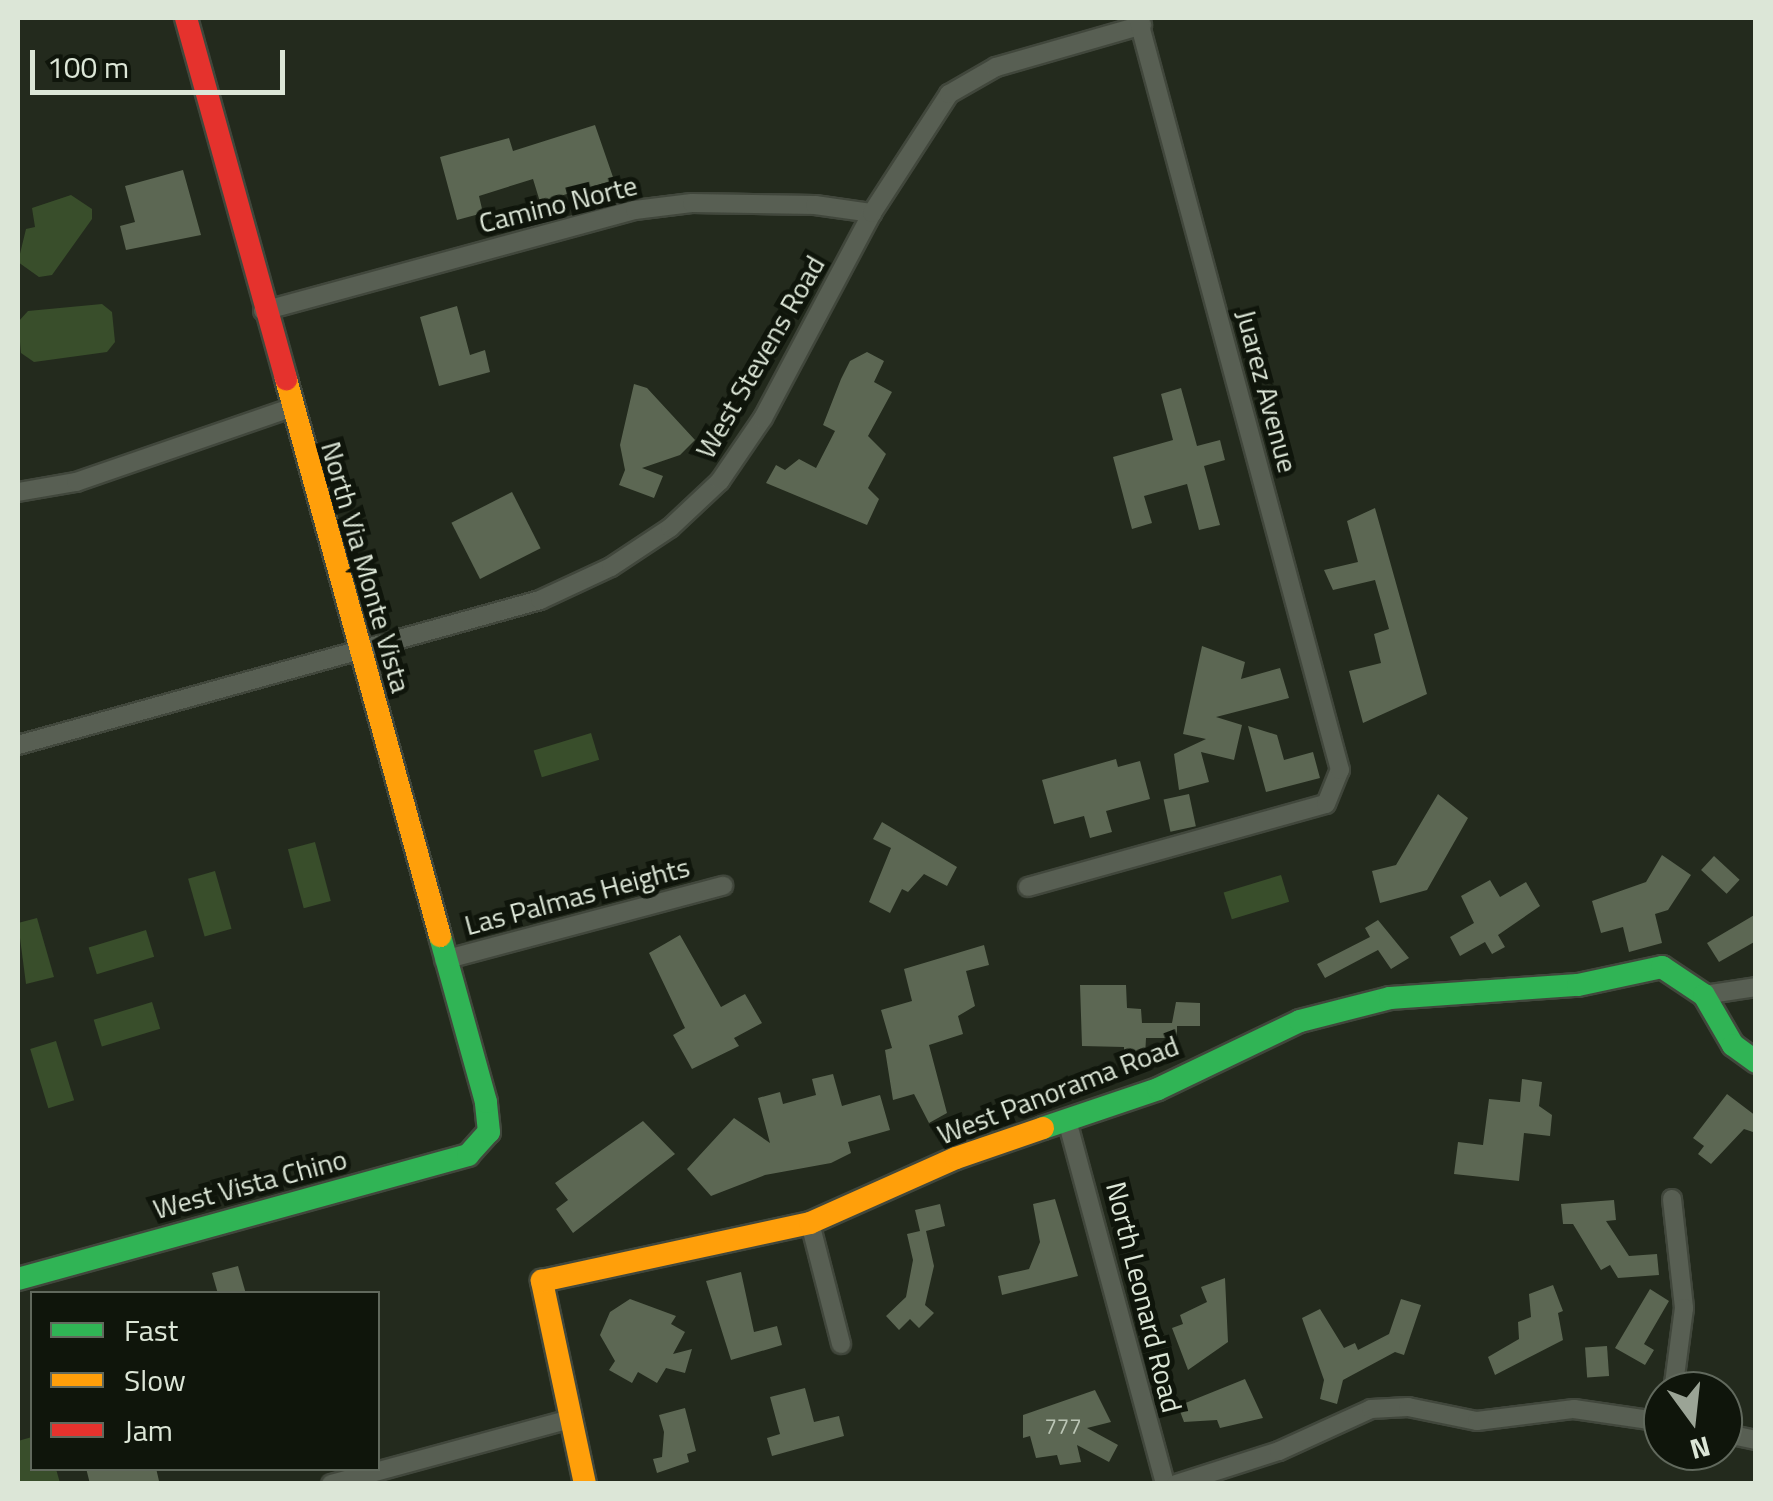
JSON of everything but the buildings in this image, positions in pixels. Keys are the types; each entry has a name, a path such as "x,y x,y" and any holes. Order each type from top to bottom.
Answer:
{"street":[{"name":"North Via Monte Vista","path":"186,18 489,1132"},
{"name":"West Stevens Road","path":"18,745 540,600 612,567 670,528 720,481 763,418 872,213 948,94 996,67 1140,21"},
{"name":"Juarez Avenue","path":"1028,886 1326,804 1340,770 1140,21"},
{"name":"Camino Norte","path":"263,311 636,210 692,203 815,204 872,213"},
{"path":"18,492 173,452 290,408"},
{"name":"Las Palmas Heights","path":"444,960 723,886"},
{"name":"West Panorama Road","path":"570,1419 542,1280 810,1223 956,1158 1068,1124 1158,1089 1300,1021 1390,998 1578,986 1662,967 1704,995 1733,1045 1756,1062"},
{"path":"1704,995 1756,987"},
{"name":"North Leonard Road","path":"1068,1124 1165,1484"},
{"name":"West Vista Chino","path":"18,1280 468,1155 489,1132"},
{"path":"1672,1199 1684,1308 1676,1371"},
{"path":"810,1223 842,1344"},
{"path":"1176,1484 1280,1451 1371,1409 1408,1406 1476,1421 1574,1409 1643,1419"},
{"path":"380,1471 570,1419 585,1484"},
{"path":"332,1484 380,1471"}],"green space":[{"path":"71,195 92,209 92,219 52,275 39,277 18,262 26,229 35,227 32,208"},
{"path":"102,304 112,312 115,342 107,352 34,362 21,353 18,322 28,311"},
{"path":"591,733 599,760 542,777 534,751"},
{"path":"315,842 331,901 304,908 288,849"},
{"path":"215,871 232,929 205,936 188,879"},
{"path":"1281,875 1289,902 1232,919 1224,893"},
{"path":"37,918 54,977 26,984 18,923"},
{"path":"146,930 154,957 97,974 89,948"},
{"path":"152,1002 160,1029 102,1047 94,1020"},
{"path":"56,1041 74,1100 48,1108 30,1049"},
{"path":"30,1438 30,1471 57,1471 60,1483 18,1483 18,1441"}],"traffic: fast":[{"path":"18,1279 468,1155 489,1132 486,1102 440,936"},
{"path":"1043,1128 1158,1089 1300,1021 1390,998 1578,985 1662,967 1704,995 1733,1045 1756,1062"}],"traffic: slow":[{"path":"286,379 440,936"},
{"path":"585,1484 542,1281 810,1223 956,1158 1043,1128"}],"traffic: jam":[{"path":"186,18 286,379"}]}
